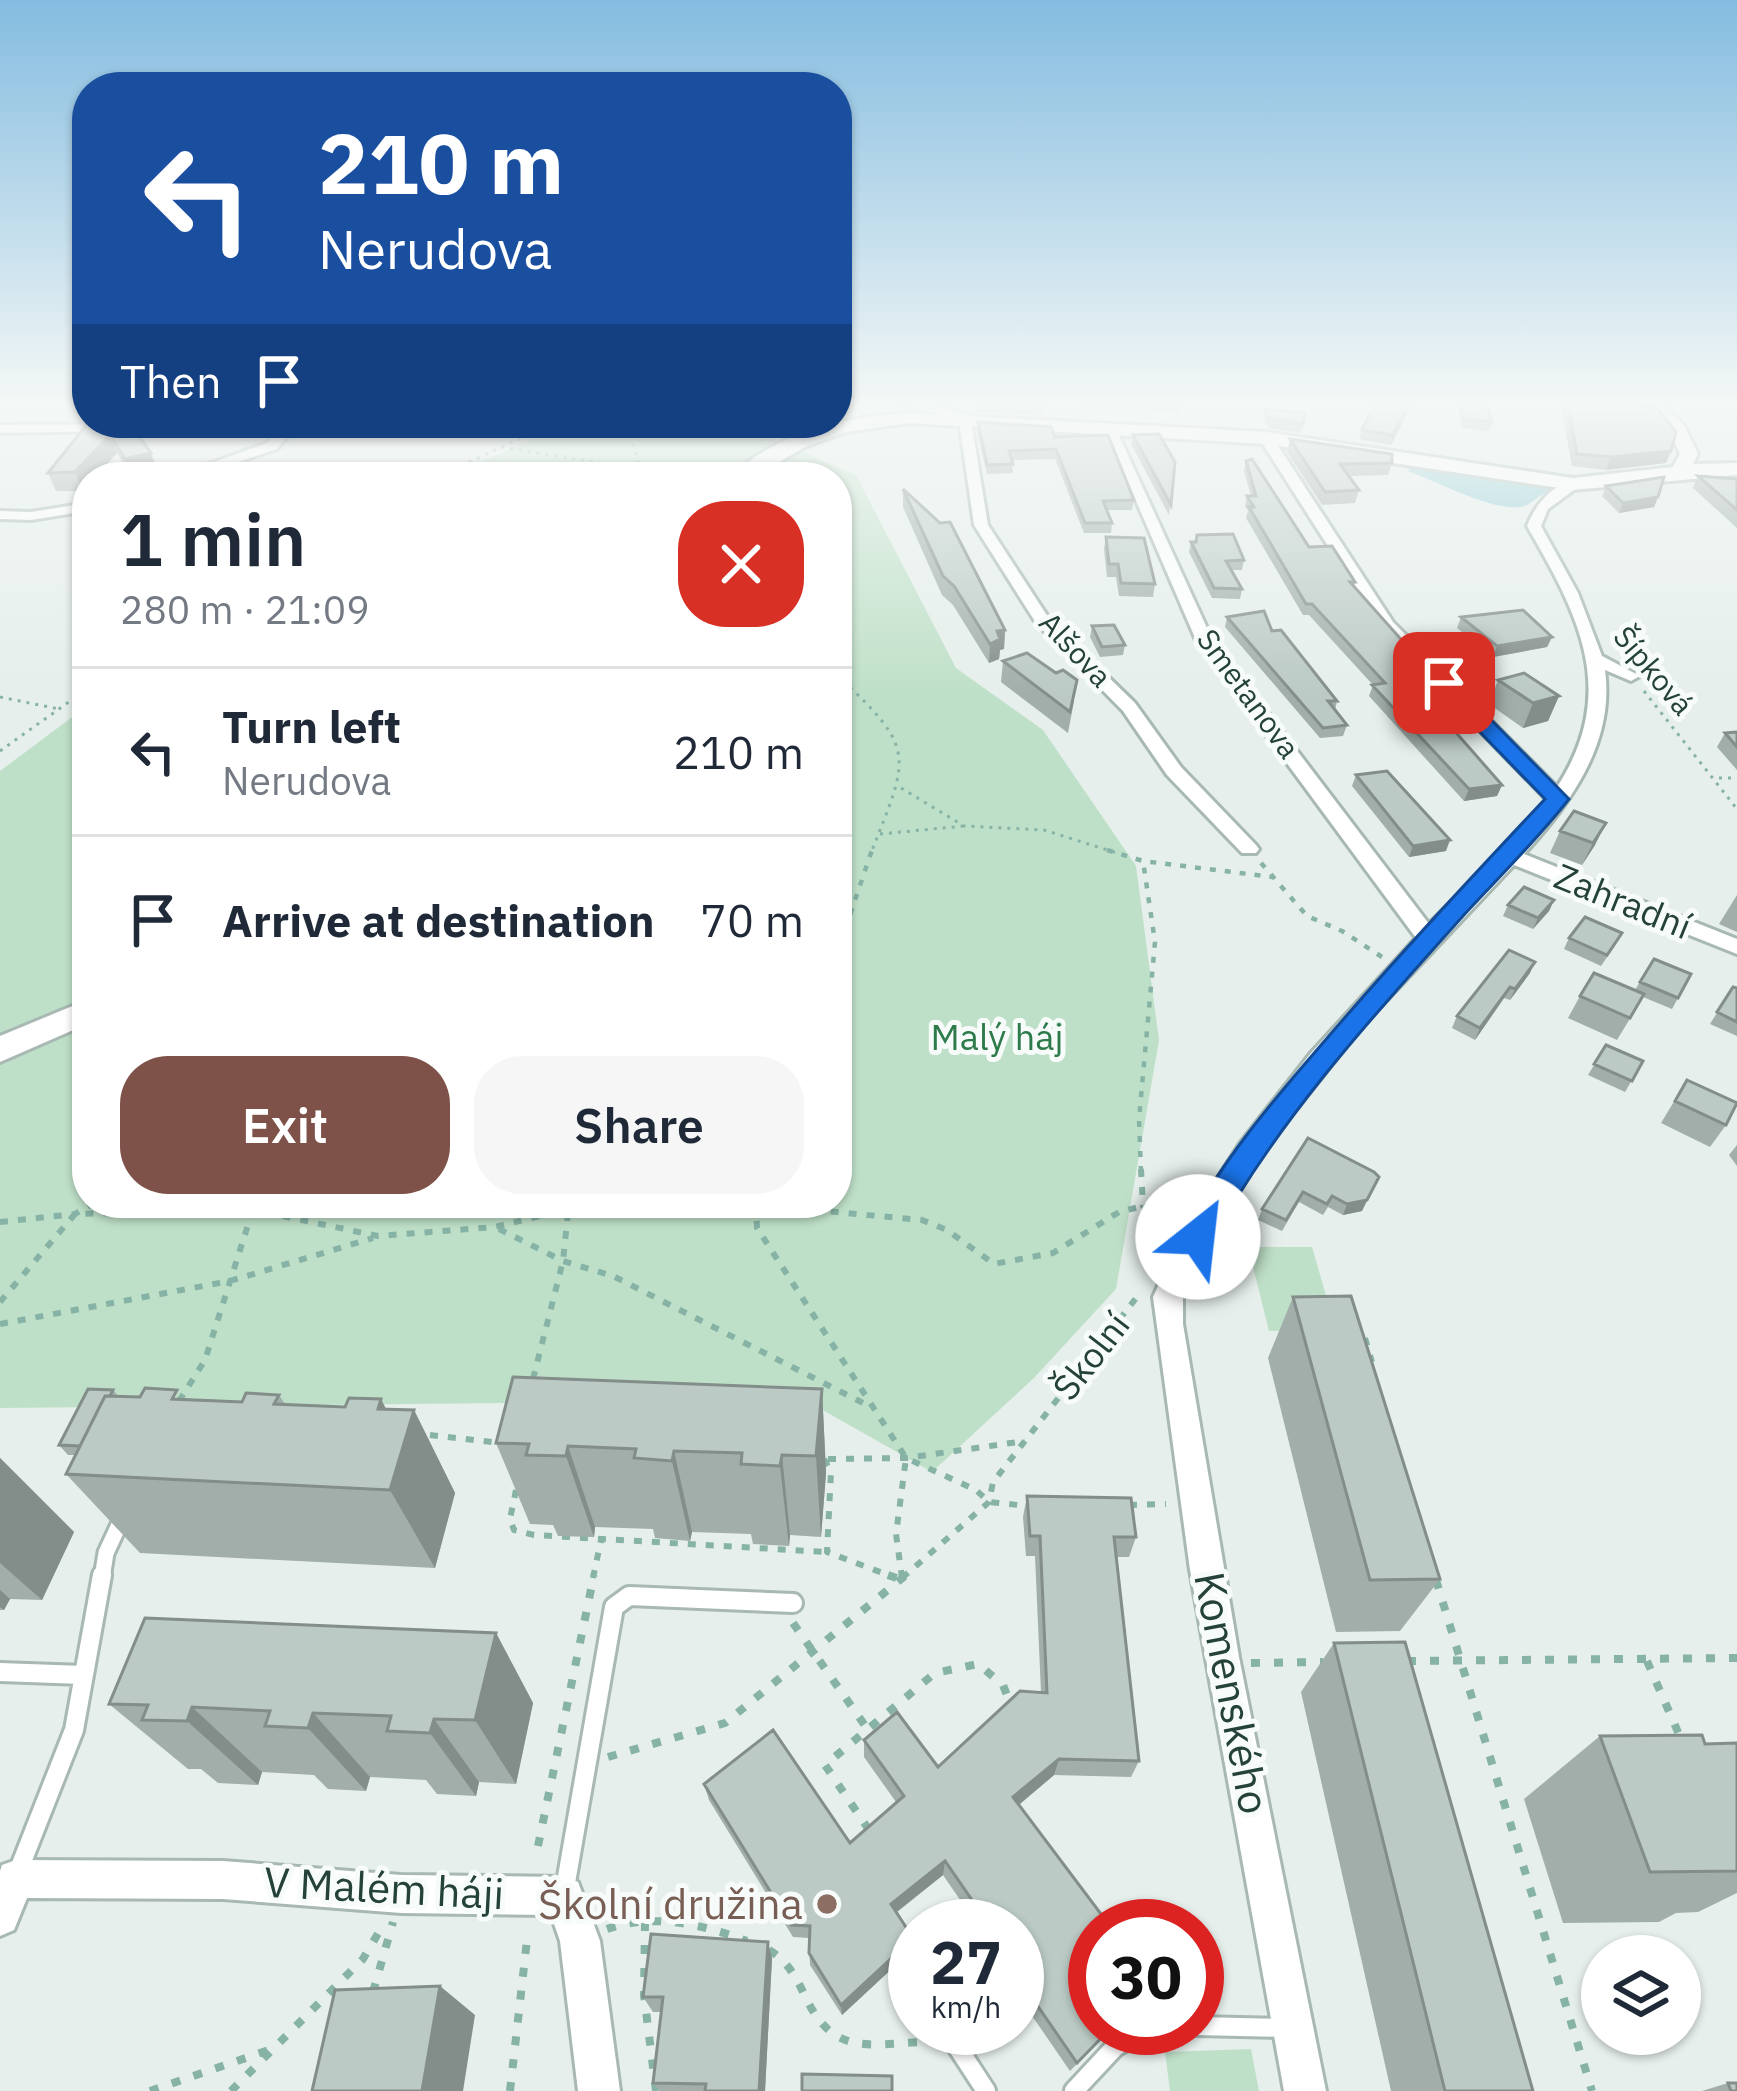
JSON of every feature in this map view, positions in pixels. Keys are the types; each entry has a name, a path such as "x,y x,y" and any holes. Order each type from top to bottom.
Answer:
{"street":[{"name":"Alšova","path":"977,499 981,525 1044,622 1129,707 1174,771 1249,849"},
{"name":"Smetanova","path":"1140,499 1204,640 1429,938"},
{"path":"1305,499 1387,625 1557,799"},
{"name":"Školní","path":"1166,1293 1224,1189 1288,1102 1400,969 1509,855 1585,758 1599,716 1591,657 1576,598 1534,526 1541,507 1553,499"},
{"path":"0,515 72,509"},
{"path":"1591,657 1631,676"},
{"name":"Zahradní","path":"1509,855 1737,947"},
{"path":"0,1050 72,1018"},
{"name":"Komenského","path":"1166,1293 1196,1503 1243,1655 1305,2091"},
{"path":"0,1916 16,1879"},
{"name":"V Malém háji","path":"16,1879 223,1880 401,1894 564,1895"},
{"path":"564,1895 580,1941 599,2091"}],"lane":[{"path":"16,1879 74,1730 106,1553 132,1497"},
{"path":"564,1895 614,1607 621,1598 793,1603"},
{"path":"0,1672 83,1675"},
{"path":"1224,2027 1294,2029"},
{"path":"962,2055 986,2091"},
{"path":"1074,2091 1108,2055"}],"path":[{"name":"Šípková","path":"1631,676 1737,809"},
{"path":"852,690 893,730 903,747 901,788 858,885 852,919"},
{"path":"0,697 59,709"},
{"path":"0,751 72,700"},
{"path":"1716,778 1737,778"},
{"path":"901,788 964,826"},
{"path":"880,834 964,826 1044,830 1143,861 1273,877"},
{"path":"1249,849 1307,916 1342,931 1400,969"},
{"path":"1143,861 1155,943 1139,1119 1143,1206"},
{"path":"852,1213 922,1220 947,1230 994,1264 1036,1260 1084,1237 1122,1207 1143,1206 1198,1237"},
{"path":"0,1222 72,1214"},
{"path":"0,1303 72,1218"},
{"path":"176,1406 205,1360 252,1218"},
{"path":"308,1218 378,1236"},
{"path":"0,1324 230,1282 378,1236 496,1227 527,1218"},
{"path":"531,1385 563,1261 568,1218"},
{"path":"757,1218 757,1228 906,1458 976,1490 989,1502 1039,1506"},
{"path":"496,1227 563,1261 614,1276 872,1408"},
{"name":"Školní","path":"585,1763 725,1723 902,1580 989,1502 993,1482 1147,1285 1166,1293"},
{"path":"1365,1338 1378,1384"},
{"path":"430,1435 512,1444"},
{"path":"827,1552 831,1472 822,1458 906,1458 1025,1441"},
{"path":"518,1484 510,1519 514,1530 827,1552 902,1580 896,1534 906,1458"},
{"path":"1111,1505 1196,1503"},
{"path":"538,1846 601,1539"},
{"path":"1432,1568 1592,2091"},
{"path":"798,1631 870,1733"},
{"path":"1243,1655 1345,1662"},
{"path":"1243,1655 1258,1685"},
{"path":"1391,1661 1737,1658"},
{"path":"1647,1661 1682,1742"},
{"path":"861,1846 872,1834 825,1765 870,1733 935,1673 978,1664 1003,1685 1013,1711"},
{"path":"371,1998 401,1894"},
{"path":"230,2091 363,1959 401,1894"},
{"path":"580,1941 625,1922 720,1930 784,1957 827,2031 842,2042 888,2039"},
{"path":"645,1922 644,1995 656,2091"},
{"path":"510,2091 528,1931"},
{"path":"150,2091 275,2048"}],"green space":[{"name":"Malý háj","path":"852,499 868,499 956,668 1043,730 1136,866 1159,1040 1116,1289 1034,1378 932,1472 805,1400 0,1408 0,771 72,717 72,1218 852,1218"},
{"path":"1248,1247 1312,1247 1336,1330 1269,1331"},
{"path":"1251,2049 1259,2091 1170,2091 1165,2055 1224,2055 1224,2050"}],"water":[{"path":"1477,499 1537,499 1527,505 1502,506"}],"building":[{"path":"907,499 913,499 940,523 950,522 1005,630 997,631 1000,639 990,644 943,576"},
{"path":"1075,499 1133,499 1103,501 1112,523 1085,523"},
{"path":"1249,499 1278,499 1309,547 1332,546 1355,582 1350,582 1423,664 1414,665 1441,693 1424,695 1458,727 1452,728 1502,785 1469,789 1372,685 1385,683 1312,604 1306,604 1249,507 1254,507"},
{"path":"1233,534 1244,560 1226,561 1242,589 1214,588 1191,542 1196,542 1197,535"},
{"path":"1106,537 1144,538 1155,584 1121,583 1118,564 1109,564"},
{"path":"1523,610 1552,637 1497,646 1461,617"},
{"path":"1264,611 1272,631 1281,630 1337,701 1328,701 1347,725 1323,728 1227,617"},
{"path":"1114,625 1125,645 1102,647 1092,626"},
{"path":"1027,653 1056,673 1063,670 1077,680 1070,712 1003,661"},
{"path":"1524,673 1559,696 1533,703 1498,680"},
{"path":"1387,771 1450,840 1413,846 1356,775"},
{"path":"1574,811 1606,823 1593,843 1560,831"},
{"path":"1524,887 1554,900 1538,918 1508,905"},
{"path":"1585,917 1622,933 1607,955 1569,938"},
{"path":"1509,950 1535,962 1515,989 1510,987 1480,1028 1457,1016"},
{"path":"1654,959 1691,974 1678,998 1640,982"},
{"path":"1594,973 1644,994 1630,1018 1580,996"},
{"path":"1733,987 1737,988 1737,1022 1717,1012"},
{"path":"1606,1045 1643,1061 1632,1081 1594,1064"},
{"path":"1687,1080 1737,1103 1726,1125 1675,1101"},
{"path":"1308,1138 1379,1177 1367,1200 1347,1204 1332,1196 1327,1204 1303,1192 1286,1220 1262,1209"},
{"path":"1351,1296 1440,1579 1370,1580 1293,1297"},
{"path":"513,1377 822,1389 816,1456 782,1455 780,1466 741,1464 742,1453 674,1451 672,1461 634,1458 636,1449 568,1446 566,1456 526,1455 529,1444 496,1443"},
{"path":"145,1388 177,1390 172,1399 242,1402 246,1393 279,1395 274,1404 345,1407 349,1398 381,1399 378,1409 414,1410 390,1490 66,1474 105,1396 140,1397"},
{"path":"88,1389 113,1390 105,1396 80,1446 59,1445"},
{"path":"1027,1496 1131,1498 1136,1537 1114,1537 1139,1761 1059,1759 1013,1797 1090,1899 1068,1899 1068,2050 1044,2015 1044,1899 971,1899 945,1861 897,1899 888,1899 888,1961 841,2005 809,1953 810,1926 791,1925 704,1784 773,1730 850,1843 904,1796 864,1740 897,1712 938,1767 1020,1691 1047,1693 1040,1536 1030,1536"},
{"path":"145,1618 496,1633 475,1720 434,1719 430,1733 387,1731 391,1716 313,1713 308,1728 265,1726 270,1711 192,1707 187,1721 142,1720 148,1705 109,1704"},
{"path":"1405,1642 1533,2091 1445,2091 1334,1643"},
{"path":"1702,1735 1705,1744 1737,1743 1737,1871 1650,1872 1600,1736"},
{"path":"651,1934 768,1942 759,2091 705,2091 706,2084 653,2083 663,1997 643,1997"},
{"path":"440,1986 422,2091 312,2091 335,1990"},
{"path":"802,2074 892,2076 892,2091 802,2091"}],"place":[{"name":"Školní družina","path":"827,1904"}],"route":[{"path":"1198,1237 1224,1189 1288,1102 1400,969 1557,799 1444,683"}]}
